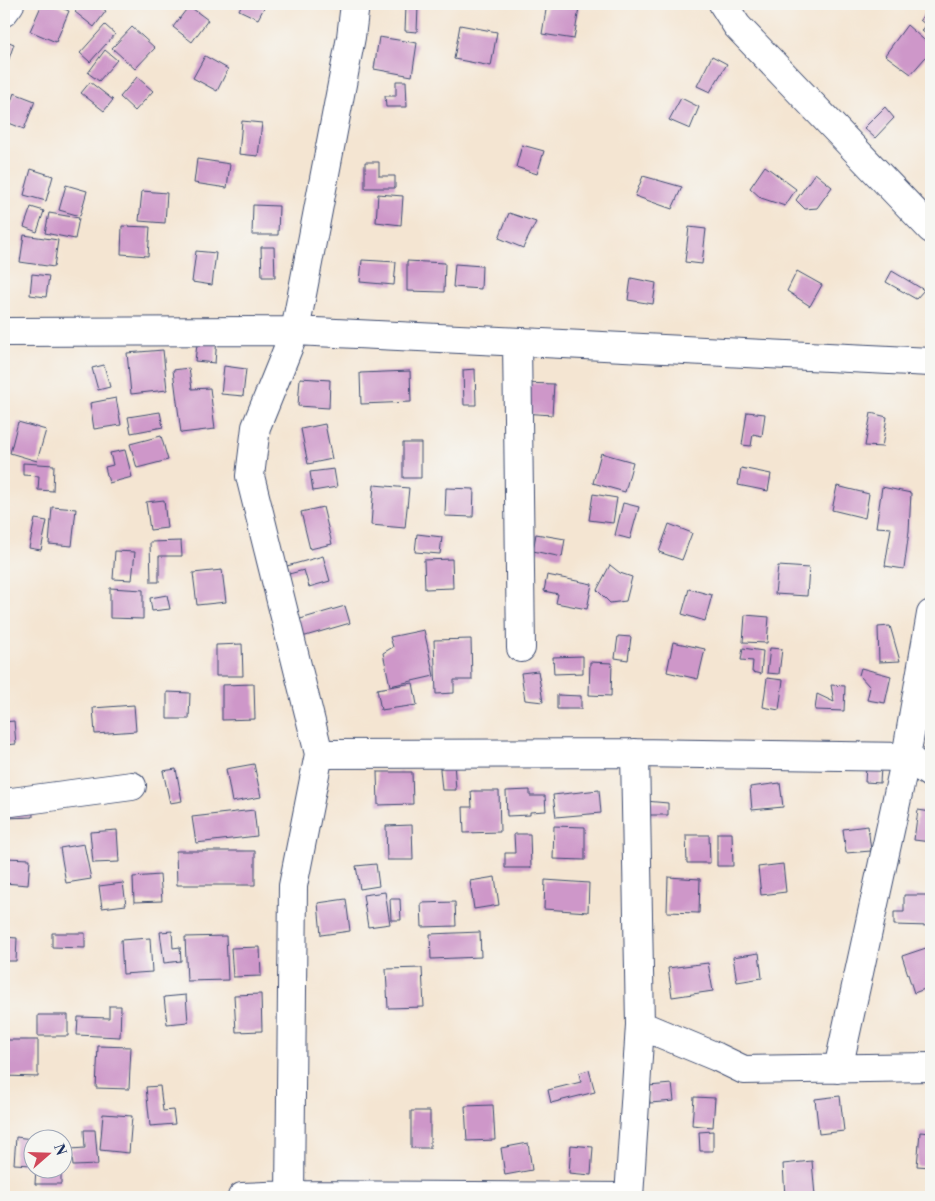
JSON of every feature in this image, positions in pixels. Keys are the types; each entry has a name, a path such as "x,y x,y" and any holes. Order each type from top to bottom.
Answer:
{"street":[{"path":"4,12 10,4"},
{"path":"289,1196 293,886 319,754 250,476 256,427 296,331 352,37 355,4"},
{"path":"723,4 737,26 931,229"},
{"path":"4,332 296,331 931,362"},
{"path":"517,342 521,648"},
{"path":"838,1068 906,757 931,614"},
{"path":"319,754 635,753 906,757 931,774"},
{"path":"242,1197 629,1197 640,1025 635,753"},
{"path":"4,803 132,786"},
{"path":"640,1025 744,1070 931,1067"}],"building":[{"path":"42,4 52,4 69,11 56,42 30,31"},
{"path":"81,4 96,4 106,11 94,27 75,12"},
{"path":"242,4 266,4 258,19 239,10"},
{"path":"547,4 579,8 574,39 542,34"},
{"path":"931,4 931,38 922,31 926,25 920,20"},
{"path":"189,6 208,20 192,42 173,27"},
{"path":"406,6 418,6 417,32 405,31"},
{"path":"105,25 115,34 90,62 80,53"},
{"path":"460,25 497,32 491,66 454,59"},
{"path":"907,25 931,46 931,51 911,74 885,55"},
{"path":"132,27 155,48 135,69 112,48"},
{"path":"379,37 417,43 412,76 374,69"},
{"path":"4,40 14,44 4,73"},
{"path":"105,50 117,60 99,81 88,73"},
{"path":"205,56 228,69 217,91 193,78"},
{"path":"712,56 727,64 710,92 697,86"},
{"path":"137,77 153,91 135,111 120,97"},
{"path":"396,81 406,81 407,107 386,107 385,96 396,96"},
{"path":"90,82 113,100 104,111 81,93"},
{"path":"14,93 35,101 24,129 4,121"},
{"path":"681,98 699,107 690,129 669,120"},
{"path":"885,107 894,118 875,138 864,128"},
{"path":"242,121 262,123 258,156 239,154"},
{"path":"522,145 544,151 537,174 516,167"},
{"path":"197,159 230,164 227,188 194,183"},
{"path":"365,162 379,162 379,176 395,176 395,188 365,188"},
{"path":"765,166 796,189 785,206 761,198 750,188"},
{"path":"31,169 53,176 46,201 24,195"},
{"path":"815,173 832,187 817,208 805,209 796,200"},
{"path":"643,176 682,187 672,209 635,196"},
{"path":"66,185 87,191 80,216 59,210"},
{"path":"142,191 167,193 165,223 139,221"},
{"path":"378,194 403,196 401,225 376,222"},
{"path":"253,205 279,206 278,235 252,235"},
{"path":"31,207 44,211 37,232 24,227"},
{"path":"49,213 79,218 75,239 45,233"},
{"path":"509,213 536,222 523,248 499,238"},
{"path":"122,226 150,227 148,256 121,254"},
{"path":"689,227 706,229 702,264 685,262"},
{"path":"24,235 58,240 54,267 20,262"},
{"path":"261,247 274,247 275,277 262,277"},
{"path":"196,251 216,253 212,285 192,282"},
{"path":"362,260 396,262 394,285 360,282"},
{"path":"407,261 445,263 444,292 407,291"},
{"path":"455,264 482,266 481,289 453,287"},
{"path":"797,271 822,285 810,306 787,291"},
{"path":"892,271 924,290 916,299 886,282"},
{"path":"32,274 49,276 46,297 30,295"},
{"path":"631,278 656,283 653,304 628,300"},
{"path":"198,336 217,338 215,363 195,361"},
{"path":"163,350 167,390 131,394 127,353"},
{"path":"104,365 110,387 98,390 92,368"},
{"path":"224,366 246,369 243,396 221,394"},
{"path":"189,368 192,389 210,388 215,429 181,433 173,370"},
{"path":"475,369 476,405 464,405 463,370"},
{"path":"410,371 411,402 361,404 360,373"},
{"path":"300,378 330,380 329,408 298,406"},
{"path":"523,383 554,384 552,415 522,413"},
{"path":"116,398 121,425 94,429 90,403"},
{"path":"160,412 163,427 131,433 128,417"},
{"path":"747,412 765,414 762,436 753,434 751,446 742,445"},
{"path":"871,413 887,417 882,447 865,446"},
{"path":"18,422 46,430 37,461 10,453"},
{"path":"325,424 332,459 308,464 301,429"},
{"path":"161,436 168,460 137,468 130,444"},
{"path":"403,443 421,443 421,478 403,478"},
{"path":"125,450 132,477 109,483 105,467 113,465 110,453"},
{"path":"601,453 633,462 625,492 593,483"},
{"path":"23,463 54,465 53,491 38,490 39,476 23,475"},
{"path":"741,468 771,474 768,491 738,485"},
{"path":"334,469 337,487 313,491 310,472"},
{"path":"374,485 409,488 405,528 371,525"},
{"path":"837,486 869,494 865,518 832,510"},
{"path":"882,487 911,493 904,569 885,566 891,528 876,527"},
{"path":"446,488 474,489 473,517 445,516"},
{"path":"593,494 617,498 613,523 589,520"},
{"path":"164,500 167,528 150,530 146,502"},
{"path":"623,503 639,507 630,539 615,535"},
{"path":"52,507 76,509 72,546 49,544"},
{"path":"323,507 332,544 310,549 301,512"},
{"path":"35,519 47,521 41,550 29,548"},
{"path":"669,524 692,533 682,560 659,552"},
{"path":"417,534 442,537 440,554 415,552"},
{"path":"536,534 565,539 562,557 533,551"},
{"path":"181,541 182,556 159,556 159,582 151,582 150,542"},
{"path":"115,551 135,552 132,580 113,579"},
{"path":"323,556 330,581 309,587 304,570 289,574 287,566"},
{"path":"452,559 453,588 425,589 424,560"},
{"path":"610,565 620,573 632,577 626,601 610,603 597,590"},
{"path":"778,566 809,568 807,596 775,594"},
{"path":"222,570 226,602 197,605 193,573"},
{"path":"547,575 592,584 587,609 556,603 558,594 544,591"},
{"path":"110,588 143,590 143,619 110,618"},
{"path":"689,589 712,595 705,621 682,614"},
{"path":"167,595 170,609 152,611 150,598"},
{"path":"345,606 350,623 302,637 297,620"},
{"path":"745,615 769,617 767,643 743,642"},
{"path":"890,626 900,661 879,662 878,627"},
{"path":"424,630 434,676 390,686 383,653 393,647 390,637"},
{"path":"618,636 631,637 628,660 615,658"},
{"path":"471,639 472,680 454,680 454,693 436,694 434,640"},
{"path":"673,642 705,649 698,679 667,672"},
{"path":"242,644 243,676 216,676 216,645"},
{"path":"743,648 763,651 761,674 752,672 753,661 741,660"},
{"path":"770,648 782,649 779,674 767,673"},
{"path":"583,656 583,673 554,674 553,657"},
{"path":"590,662 612,663 611,696 589,695"},
{"path":"861,668 891,676 885,703 867,700 870,687 859,675"},
{"path":"538,671 543,702 525,700 521,673"},
{"path":"767,678 783,680 779,710 763,707"},
{"path":"413,683 417,705 381,710 377,689"},
{"path":"254,684 255,719 222,720 222,685"},
{"path":"831,685 845,686 844,711 815,710 817,694 834,702"},
{"path":"167,692 190,693 189,719 167,719"},
{"path":"557,695 581,696 581,709 557,709"},
{"path":"134,705 136,731 95,734 93,708"},
{"path":"14,721 16,744 4,745 4,722"},
{"path":"882,752 880,783 865,782 866,766"},
{"path":"439,759 454,762 456,790 442,790"},
{"path":"254,764 261,797 232,802 226,769"},
{"path":"176,769 182,801 170,803 163,771"},
{"path":"377,772 412,772 413,804 378,805"},
{"path":"780,783 783,807 752,810 750,787"},
{"path":"530,790 530,796 545,796 546,811 530,812 530,815 507,816 506,791"},
{"path":"599,790 601,813 556,817 553,795"},
{"path":"471,791 499,791 500,832 464,833 463,807 472,807"},
{"path":"32,795 33,817 8,818 7,808"},
{"path":"645,801 668,803 668,815 645,815"},
{"path":"254,810 257,836 196,843 192,817"},
{"path":"918,810 931,812 931,842 914,840"},
{"path":"412,825 413,860 387,860 386,826"},
{"path":"554,826 585,827 585,860 553,859"},
{"path":"868,826 871,851 846,853 843,829"},
{"path":"117,830 119,862 93,863 90,832"},
{"path":"717,833 732,833 733,866 717,866"},
{"path":"514,834 530,834 531,868 505,868 505,853 515,853"},
{"path":"686,835 709,835 710,863 687,863"},
{"path":"84,844 91,879 66,883 60,848"},
{"path":"176,851 255,851 255,885 177,885"},
{"path":"5,858 30,859 28,885 4,883"},
{"path":"376,864 379,886 360,889 356,866"},
{"path":"783,864 786,892 761,895 758,867"},
{"path":"160,875 162,901 134,902 133,877"},
{"path":"495,877 499,905 474,909 470,881"},
{"path":"668,877 700,879 699,913 667,912"},
{"path":"545,880 589,883 588,912 544,909"},
{"path":"123,883 126,905 102,908 99,886"},
{"path":"385,892 390,924 368,927 363,895"},
{"path":"904,895 930,895 930,926 894,925 894,912 904,912"},
{"path":"346,899 350,931 321,935 318,903"},
{"path":"390,899 400,899 401,920 391,920"},
{"path":"455,902 456,926 422,927 421,903"},
{"path":"172,931 173,948 180,947 181,961 164,963 160,932"},
{"path":"480,932 481,957 431,959 430,934"},
{"path":"52,933 85,933 85,948 52,947"},
{"path":"226,936 228,980 187,981 185,937"},
{"path":"4,937 17,938 16,961 4,961"},
{"path":"150,938 152,972 123,974 121,940"},
{"path":"260,947 261,976 233,977 231,948"},
{"path":"929,947 930,987 914,993 902,956"},
{"path":"759,953 762,978 737,982 733,957"},
{"path":"708,963 713,991 672,997 668,968"},
{"path":"422,968 424,1007 388,1008 386,969"},
{"path":"261,994 262,1031 236,1032 234,995"},
{"path":"186,995 188,1022 167,1024 164,997"},
{"path":"109,1006 121,1006 120,1037 77,1035 78,1017 109,1018"},
{"path":"38,1015 68,1015 68,1036 38,1036"},
{"path":"4,1040 38,1040 38,1077 4,1076"},
{"path":"98,1046 131,1047 129,1089 96,1088"},
{"path":"589,1070 595,1092 551,1103 548,1090 581,1082 579,1073"},
{"path":"672,1084 674,1101 650,1103 648,1086"},
{"path":"160,1086 163,1111 173,1110 175,1124 150,1126 146,1087"},
{"path":"840,1096 844,1131 819,1134 815,1099"},
{"path":"694,1097 715,1098 713,1127 692,1125"},
{"path":"493,1105 495,1140 467,1141 465,1106"},
{"path":"411,1111 430,1111 430,1148 411,1148"},
{"path":"103,1114 132,1116 129,1153 100,1150"},
{"path":"84,1130 95,1130 98,1165 73,1166 72,1149 85,1148"},
{"path":"713,1131 713,1151 700,1151 699,1132"},
{"path":"920,1132 931,1133 931,1167 917,1166"},
{"path":"16,1137 22,1138 22,1164 14,1164"},
{"path":"528,1143 532,1170 505,1175 501,1148"},
{"path":"571,1145 593,1147 591,1175 569,1173"},
{"path":"812,1161 815,1196 785,1197 783,1164"},
{"path":"35,1178 61,1178 61,1184 35,1184"}]}
